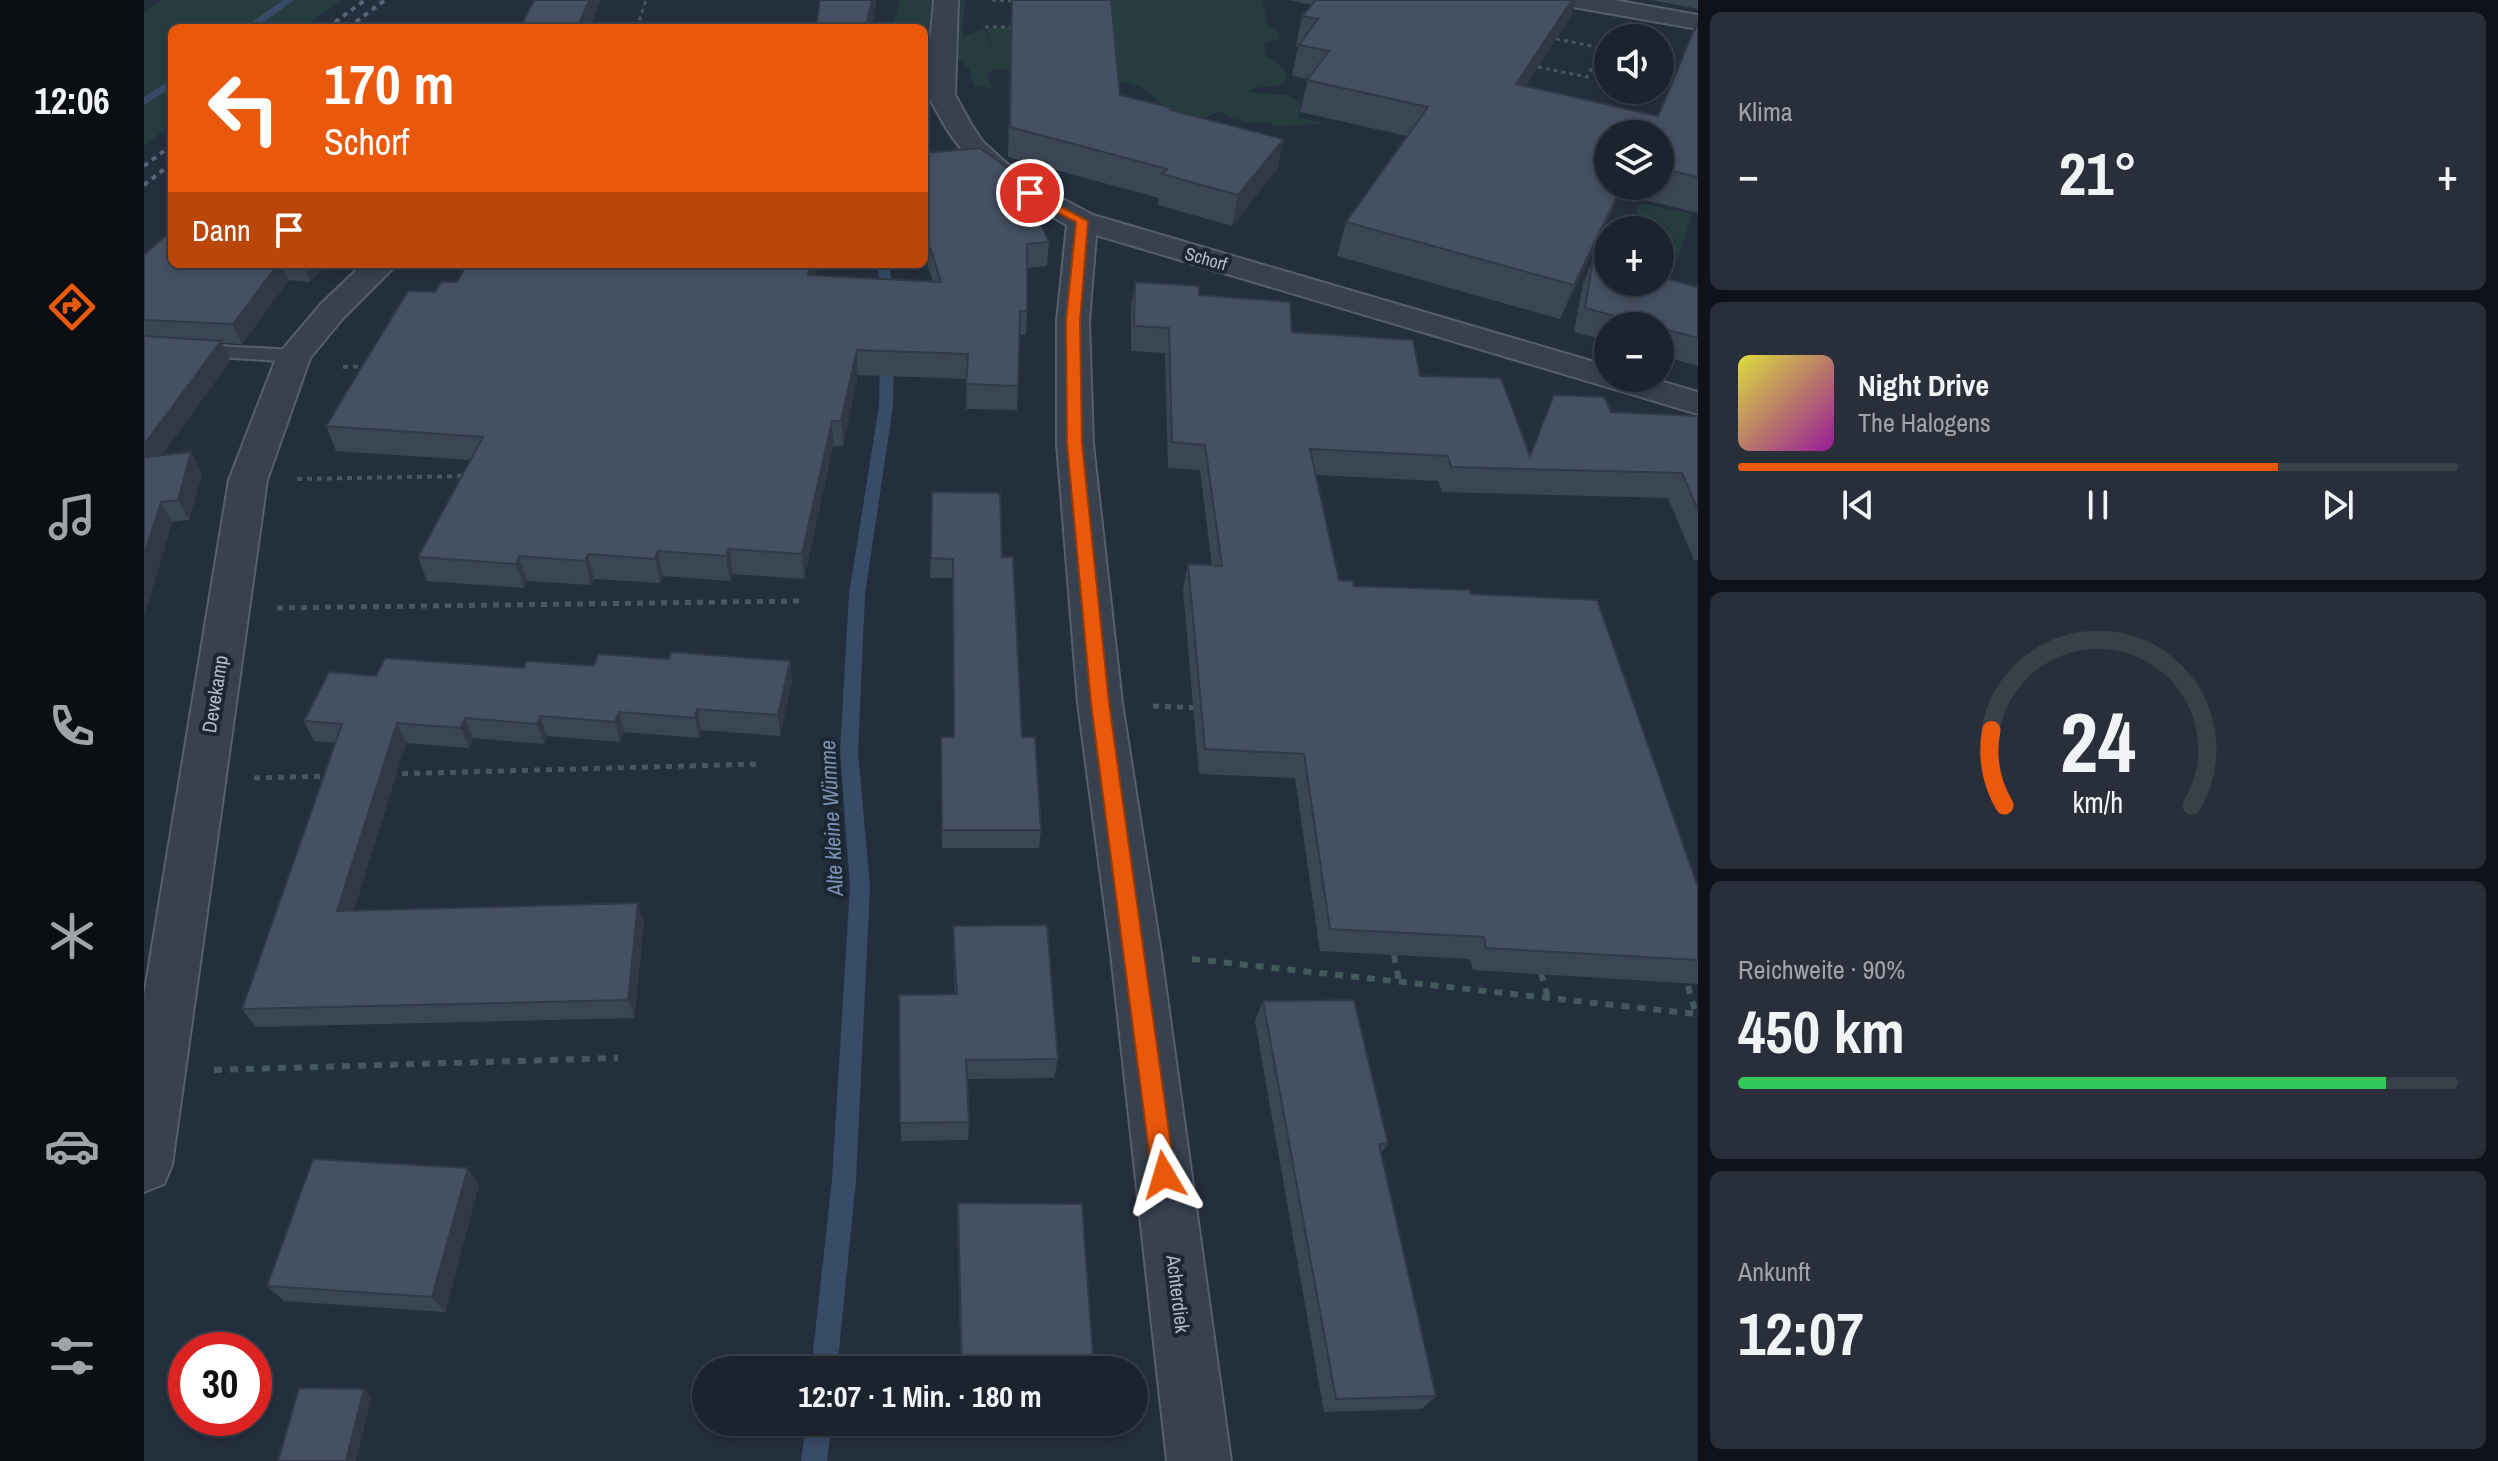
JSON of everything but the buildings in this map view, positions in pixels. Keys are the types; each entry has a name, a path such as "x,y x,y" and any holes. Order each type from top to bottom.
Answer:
{"street":[{"name":"Schorf","path":"946,0 942,95 973,148 1030,193 1082,221 1594,372"},
{"path":"1573,0 1698,22"},
{"name":"Achterdiek","path":"1082,221 1073,321 1075,443 1100,703 1136,953 1199,1461"},
{"name":"Devekamp","path":"144,1165 154,1053 248,480 292,362 332,311 377,268"},
{"name":"Schorf","path":"1661,392 1698,403"}],"lane":[{"path":"144,347 292,362"}],"path":[{"path":"638,24 646,0"},
{"path":"992,0 1011,1"},
{"path":"1614,24 1621,9"},
{"path":"1556,39 1594,46"},
{"path":"1538,67 1587,77 1594,63"},
{"path":"292,362 383,366"},
{"path":"248,480 482,476"},
{"path":"228,609 799,601"},
{"path":"1100,703 1209,709"},
{"path":"377,774 761,764"},
{"path":"201,779 329,776"},
{"path":"1136,953 1696,1014 1687,983"},
{"path":"1394,955 1399,982"},
{"path":"1541,973 1548,998"},
{"path":"154,1053 618,1058"}],"green space":[{"path":"162,0 341,0 308,24 168,24 168,128 144,145 144,12"},
{"path":"900,0 944,0 938,87 928,89 928,24 893,24"},
{"path":"950,0 965,0 962,36 984,29 993,54 986,28 1010,27 1011,48 1106,0 1262,0 1267,23 1280,34 1278,39 1264,43 1265,57 1280,65 1287,80 1248,92 1286,95 1301,103 1299,117 1325,124 1274,126 1269,122 1237,120 1219,111 1204,118 1220,131 1200,144 1166,107 1143,88 1127,83 1029,70 993,69 987,76 992,88 974,87 969,68 952,55"},
{"path":"1640,203 1692,214 1678,259 1674,258 1674,216 1635,216"}],"waterway":[{"path":"255,24 289,0"},
{"path":"144,102 168,85"},
{"name":"Alte kleine Wümme","path":"884,268 887,301"},
{"name":"Alte kleine Wümme","path":"825,1356 844,1180 860,886 849,752 857,594 886,406 887,355"},
{"name":"Alte kleine Wümme","path":"814,1461 817,1436"}],"railway":[{"path":"332,24 365,0"},
{"path":"353,24 385,0"},
{"path":"144,166 168,148"},
{"path":"144,185 168,166"}],"route":[{"path":"1030,193 1082,221 1073,321 1075,443 1100,703 1164,1175"}]}
